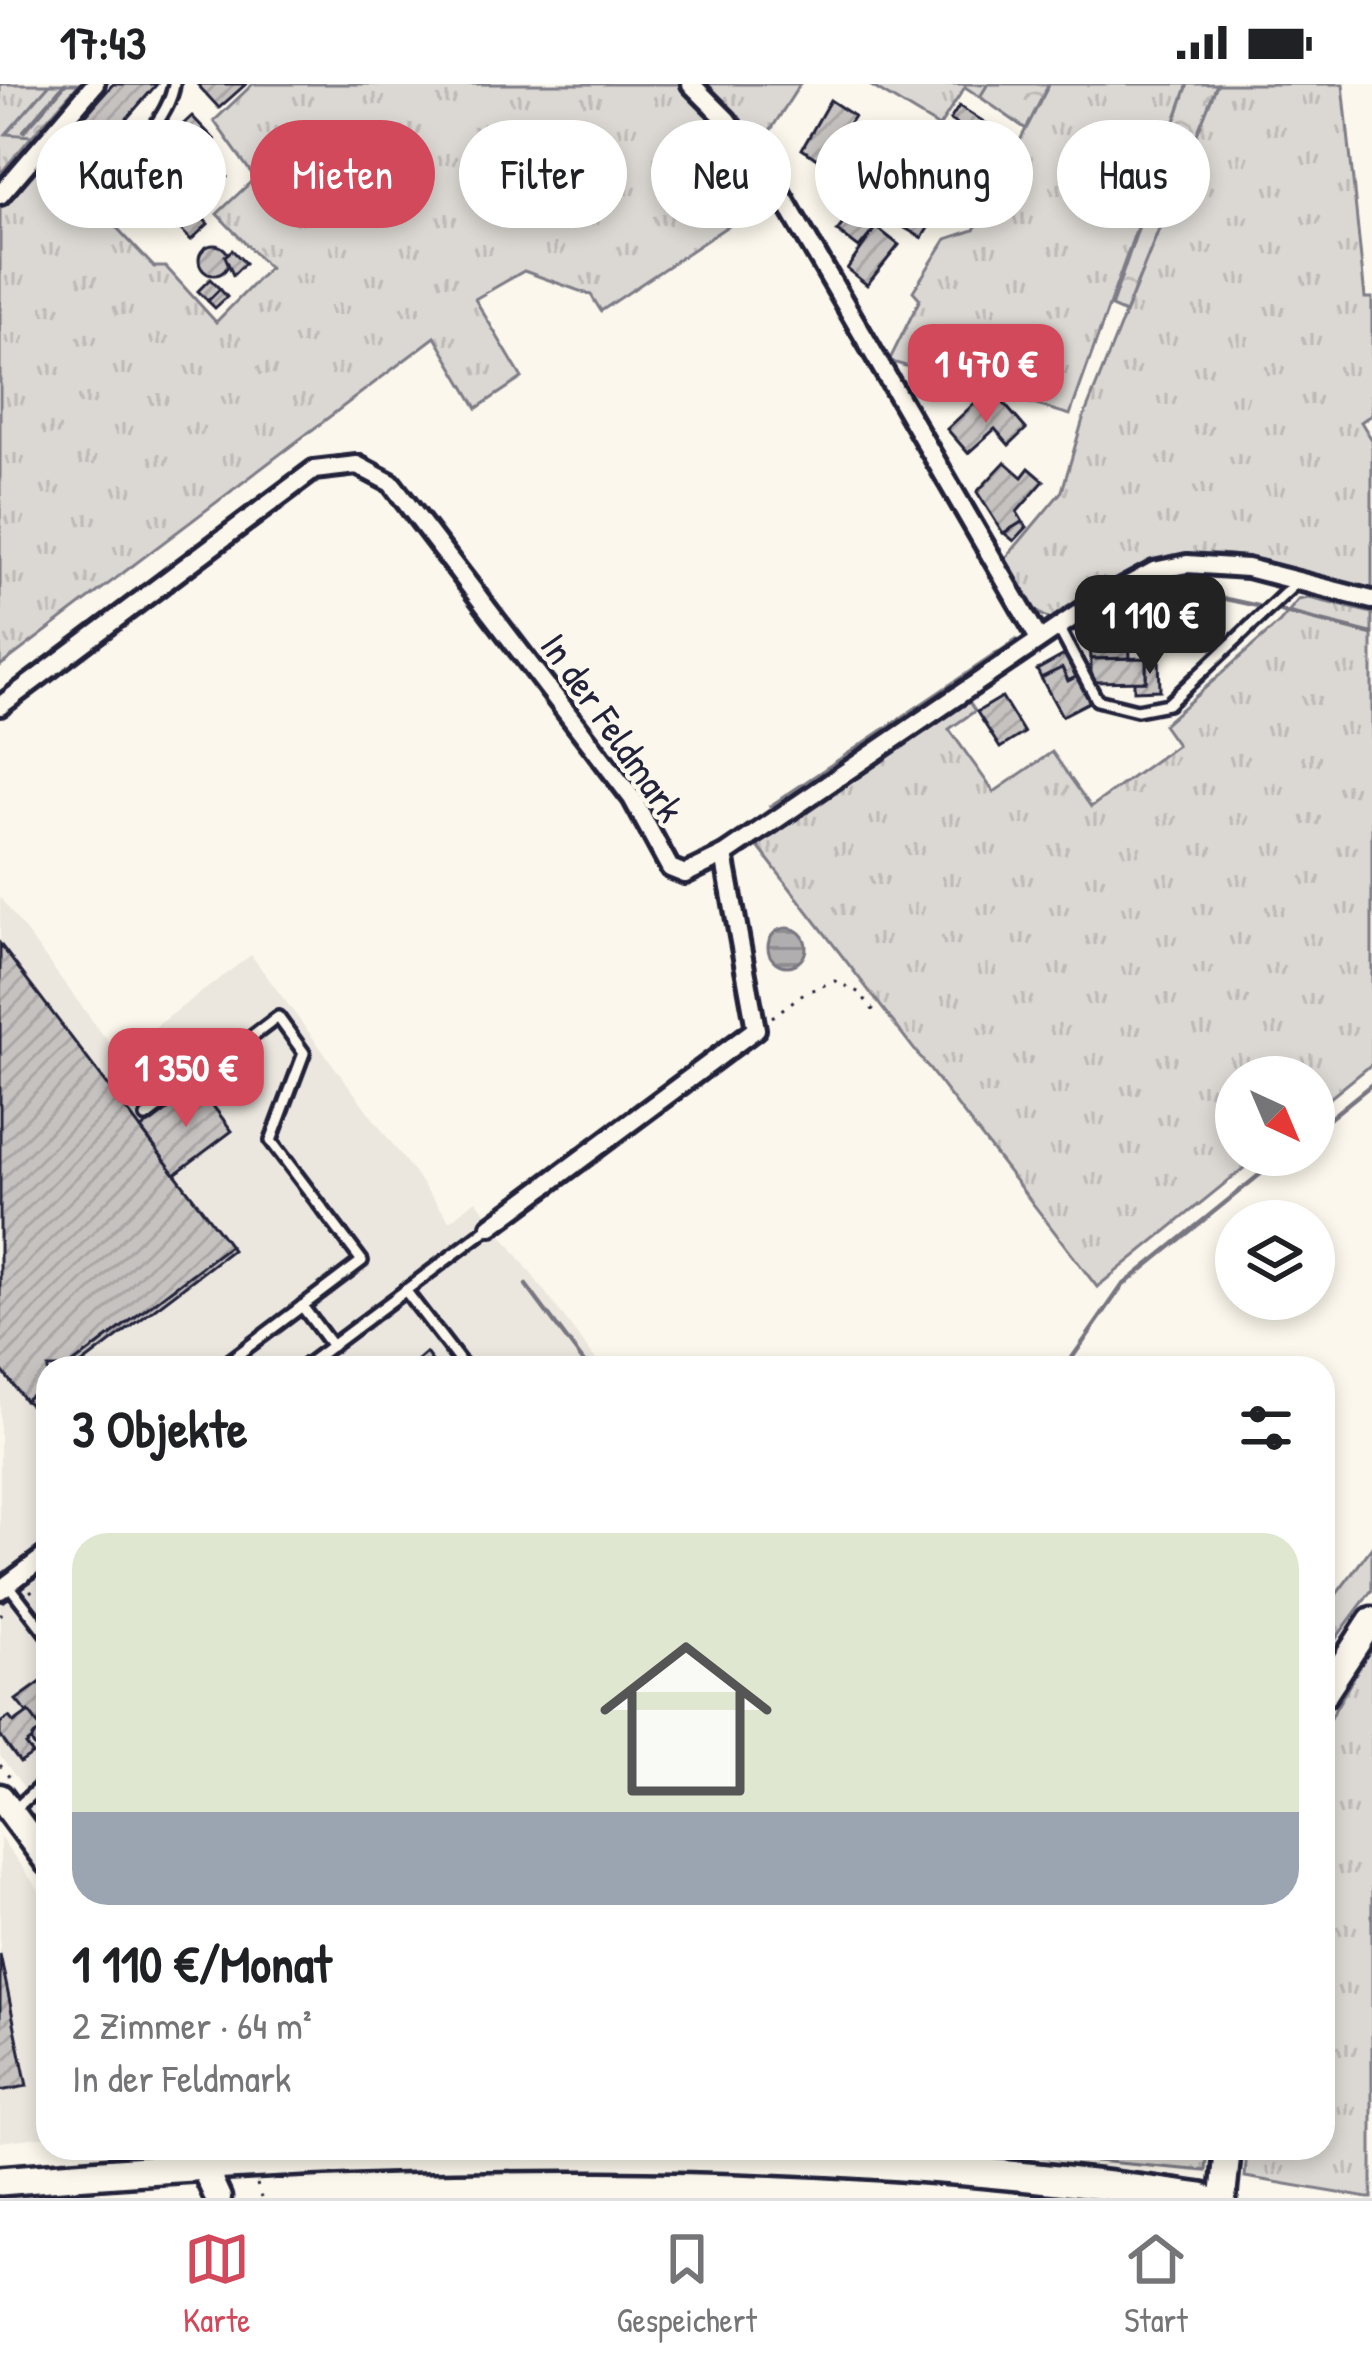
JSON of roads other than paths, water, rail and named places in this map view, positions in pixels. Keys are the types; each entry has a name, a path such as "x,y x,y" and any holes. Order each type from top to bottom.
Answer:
{"main road":[{"path":"0,2181 165,2160"},
{"path":"789,2160 961,2169 1202,2198"}],"street":[{"path":"64,120 95,84"},
{"path":"692,84 728,120 780,193 1039,640"},
{"path":"0,195 36,153"},
{"name":"In der Feldmark","path":"0,706 314,470 357,465 391,483 632,798 670,868 685,874 724,855 1126,584 1187,564 1247,568 1372,600"},
{"path":"491,1226 756,1029 724,855"},
{"path":"4,1587 36,1563"},
{"path":"1335,1677 1372,1620"},
{"path":"6,1805 36,1846"},
{"path":"199,2160 218,2198"},
{"path":"1223,2198 1227,2160"}],"lane":[{"path":"157,120 167,110 174,84"},
{"path":"1058,627 1096,700 1137,710 1168,704 1298,581"},
{"path":"146,1117 278,1017 304,1053 271,1141 362,1261 236,1356"},
{"path":"318,1356 491,1226"},
{"path":"405,1290 456,1356"},
{"path":"302,1306 332,1346"},
{"path":"4,1587 36,1623"},
{"path":"6,1805 36,1786"}],"waterway":[{"path":"24,131 65,84"},
{"path":"1180,589 1258,606"},
{"path":"1277,610 1372,634"},
{"path":"1335,1114 1372,1084"},
{"path":"1073,1356 1122,1286 1258,1176"},
{"path":"526,1285 579,1356"}]}
